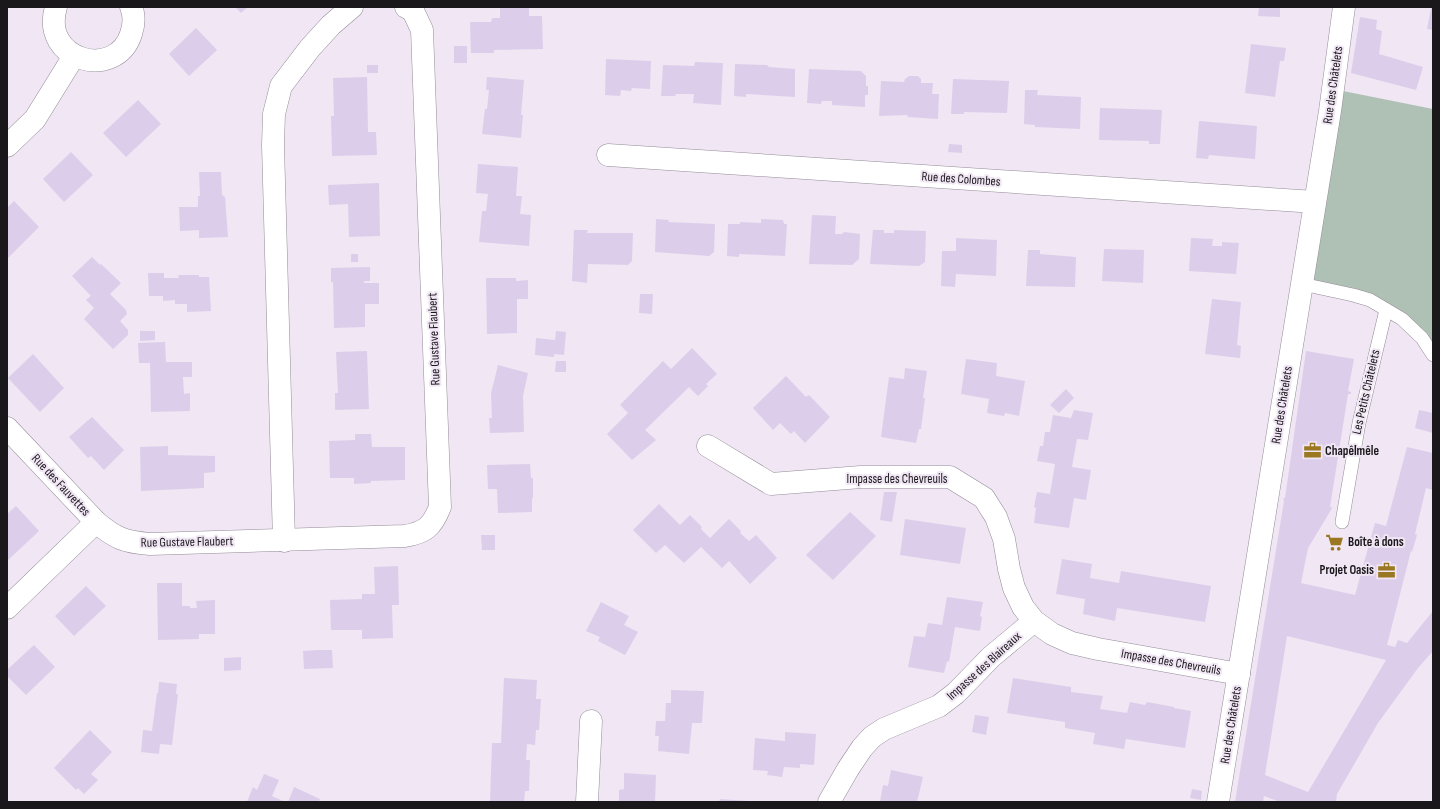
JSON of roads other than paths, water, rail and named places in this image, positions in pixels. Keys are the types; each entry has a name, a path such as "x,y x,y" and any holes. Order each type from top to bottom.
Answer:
{"street":[{"path":"56,7 53,15 54,32 62,46 74,56 89,61 104,59 118,52 129,40 134,25 133,8"},
{"path":"284,541 283,460 273,144 274,114 281,86 331,25 352,7"},
{"name":"Rue Gustave Flaubert","path":"96,522 111,534 124,540 150,544 284,541 404,536 424,531 435,520 440,507 422,30 413,12 406,7"},
{"name":"Rue des Châtelets","path":"1218,802 1330,111 1344,7"},
{"path":"7,146 35,119 74,56"},
{"name":"Rue des Colombes","path":"608,155 1315,202"},
{"name":"Rue des Fauvettes","path":"7,428 96,522 7,608"},
{"name":"Impasse des Chevreuils","path":"708,446 770,484 861,477 950,477 984,498 996,517 1004,539 1014,588 1023,607 1034,621 1052,634 1072,643 1098,649 1239,674"},
{"name":"Impasse des Blaireaux","path":"830,802 862,748 872,737 884,729 939,706 956,693 991,657 1034,621"},
{"path":"587,802 591,721"}],"lane":[{"path":"1302,284 1370,300 1402,319 1422,338 1433,355"},
{"name":"Les Petits Châtelets","path":"1342,522 1359,423 1386,310"}],"place":[{"name":"Chapêlmêle","path":"1312,451"},
{"name":"Boîte à dons","path":"1335,542"},
{"name":"Projet Oasis","path":"1387,570"}]}
